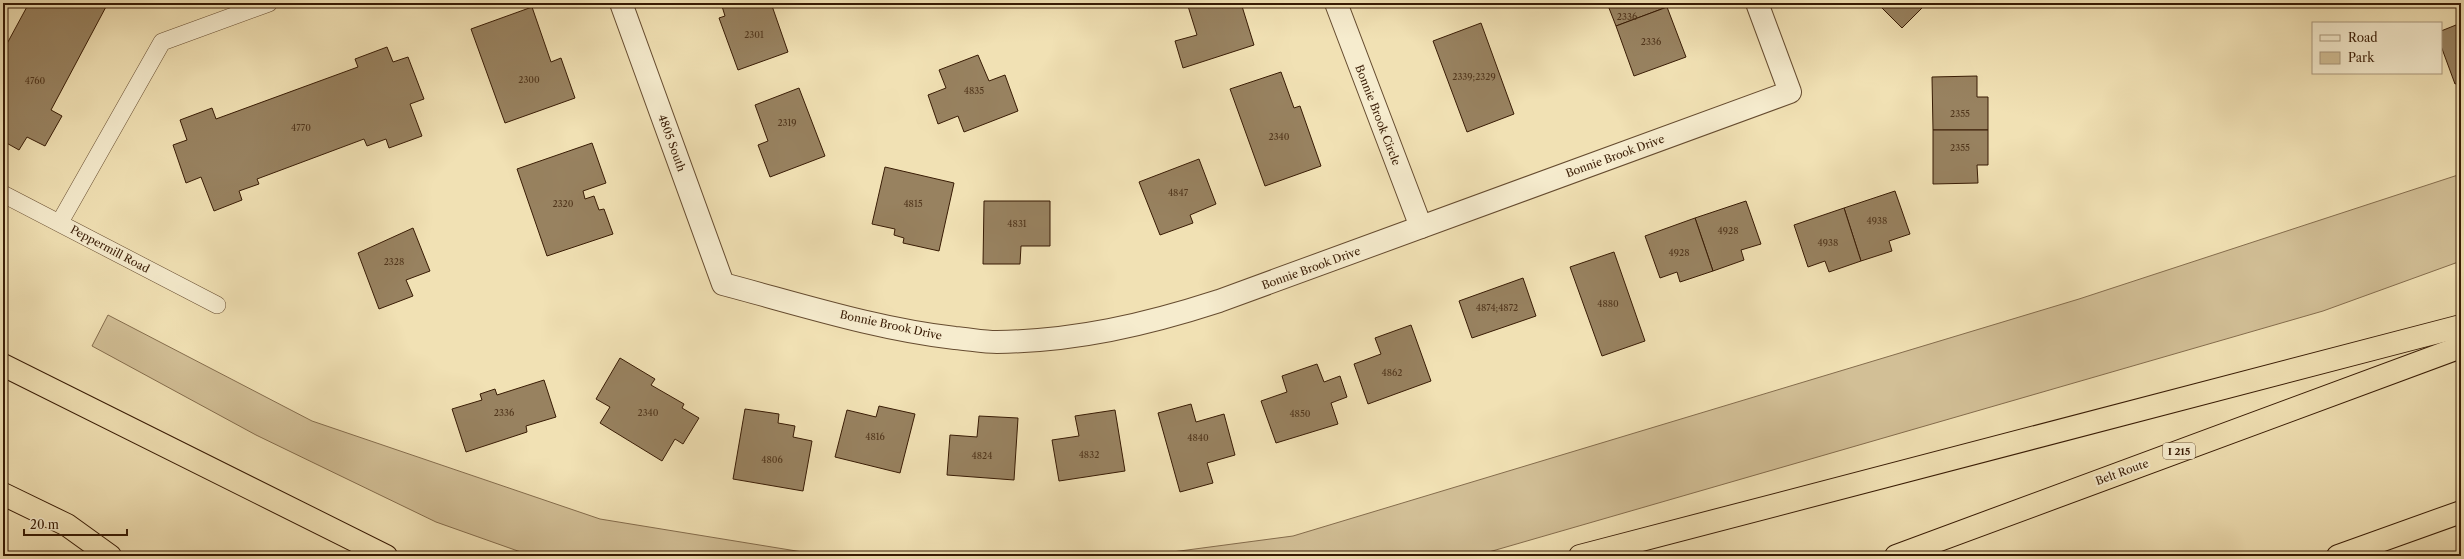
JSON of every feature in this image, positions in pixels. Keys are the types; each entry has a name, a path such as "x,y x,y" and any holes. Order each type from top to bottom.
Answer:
{"highway":[{"path":"1580,556 2461,326"},
{"name":"Belt Route","path":"1896,556 2461,347"},
{"path":"3,365 386,556"},
{"path":"3,494 67,525 110,556"},
{"path":"2338,556 2461,512"}],"street":[{"name":"4805 South","path":"621,3 723,284"},
{"name":"Bonnie Brook Circle","path":"1336,3 1421,227"},
{"name":"Bonnie Brook Drive","path":"723,284 861,320 927,334 996,342 1076,337 1156,321 1421,227 1790,92 1756,3"}],"lane":[{"path":"60,222 162,42 269,3"},
{"name":"Peppermill Road","path":"3,194 60,222 216,305"}],"green space":[{"path":"2461,174 2461,261 2323,311 1475,556 1142,556 1293,536 2079,299"},
{"path":"108,315 312,421 600,519 827,556 532,556 436,522 256,435 92,346"}],"building":[{"path":"29,3 108,3 51,110 62,116 45,146 27,137 19,150 3,141 3,51"},
{"path":"721,3 771,3 788,52 738,70 719,18 725,16"},
{"path":"1187,3 1241,3 1254,45 1183,68 1175,41 1197,35"},
{"path":"1607,3 1666,3 1667,7 1616,26"},
{"path":"1877,3 1927,3 1902,28"},
{"path":"532,7 551,62 561,58 575,98 505,123 471,29"},
{"path":"1667,7 1686,57 1634,76 1616,26"},
{"path":"1481,23 1514,114 1467,132 1433,41"},
{"path":"2461,23 2461,82 2455,84 2442,49 2442,31"},
{"path":"387,47 393,62 408,57 424,99 410,104 422,136 389,148 386,139 367,146 364,139 257,179 259,184 239,191 242,200 214,211 201,177 186,183 173,145 187,140 180,120 212,108 216,119 358,67 355,59"},
{"path":"978,55 989,81 1005,75 1018,111 964,132 958,116 938,124 928,95 946,88 939,70"},
{"path":"1281,72 1294,108 1300,106 1321,166 1265,186 1230,89"},
{"path":"1977,76 1977,97 1988,97 1988,130 1933,130 1932,77"},
{"path":"799,88 825,156 770,177 758,145 768,141 755,105"},
{"path":"1933,130 1988,130 1988,165 1977,165 1978,183 1933,184"},
{"path":"592,143 606,183 583,191 585,199 594,196 599,210 604,209 613,234 547,256 517,169"},
{"path":"1199,159 1216,204 1190,215 1193,223 1160,235 1139,182"},
{"path":"885,167 954,183 939,251 903,243 904,238 894,235 895,229 872,224"},
{"path":"1895,191 1910,234 1889,241 1892,251 1861,261 1844,208"},
{"path":"984,201 1050,201 1050,246 1021,246 1020,264 983,264"},
{"path":"1746,201 1761,244 1741,250 1744,260 1713,271 1695,218"},
{"path":"1844,208 1861,261 1829,272 1825,261 1808,267 1794,225"},
{"path":"1695,218 1713,271 1680,282 1677,272 1660,278 1645,236"},
{"path":"413,228 430,271 406,280 413,296 379,309 358,253"},
{"path":"1614,252 1645,341 1602,356 1570,267"},
{"path":"1523,278 1536,316 1472,338 1459,301"},
{"path":"1411,325 1431,381 1368,404 1354,364 1381,354 1375,338"},
{"path":"620,358 655,379 651,385 684,404 682,408 699,418 683,444 675,439 662,461 600,423 610,407 596,399"},
{"path":"1317,364 1324,382 1340,376 1347,397 1331,403 1338,424 1276,443 1261,401 1287,392 1282,376"},
{"path":"544,380 556,417 526,426 527,432 466,452 452,409 482,400 480,394 495,389 497,395"},
{"path":"1191,404 1196,422 1224,414 1235,455 1207,463 1213,483 1180,492 1158,413"},
{"path":"879,406 915,414 900,473 835,457 847,410 876,417"},
{"path":"745,409 779,414 778,423 795,426 793,437 812,441 803,491 733,479"},
{"path":"1115,410 1125,471 1059,481 1052,440 1079,436 1075,416"},
{"path":"979,416 1018,418 1014,480 947,475 950,435 977,437"}]}
